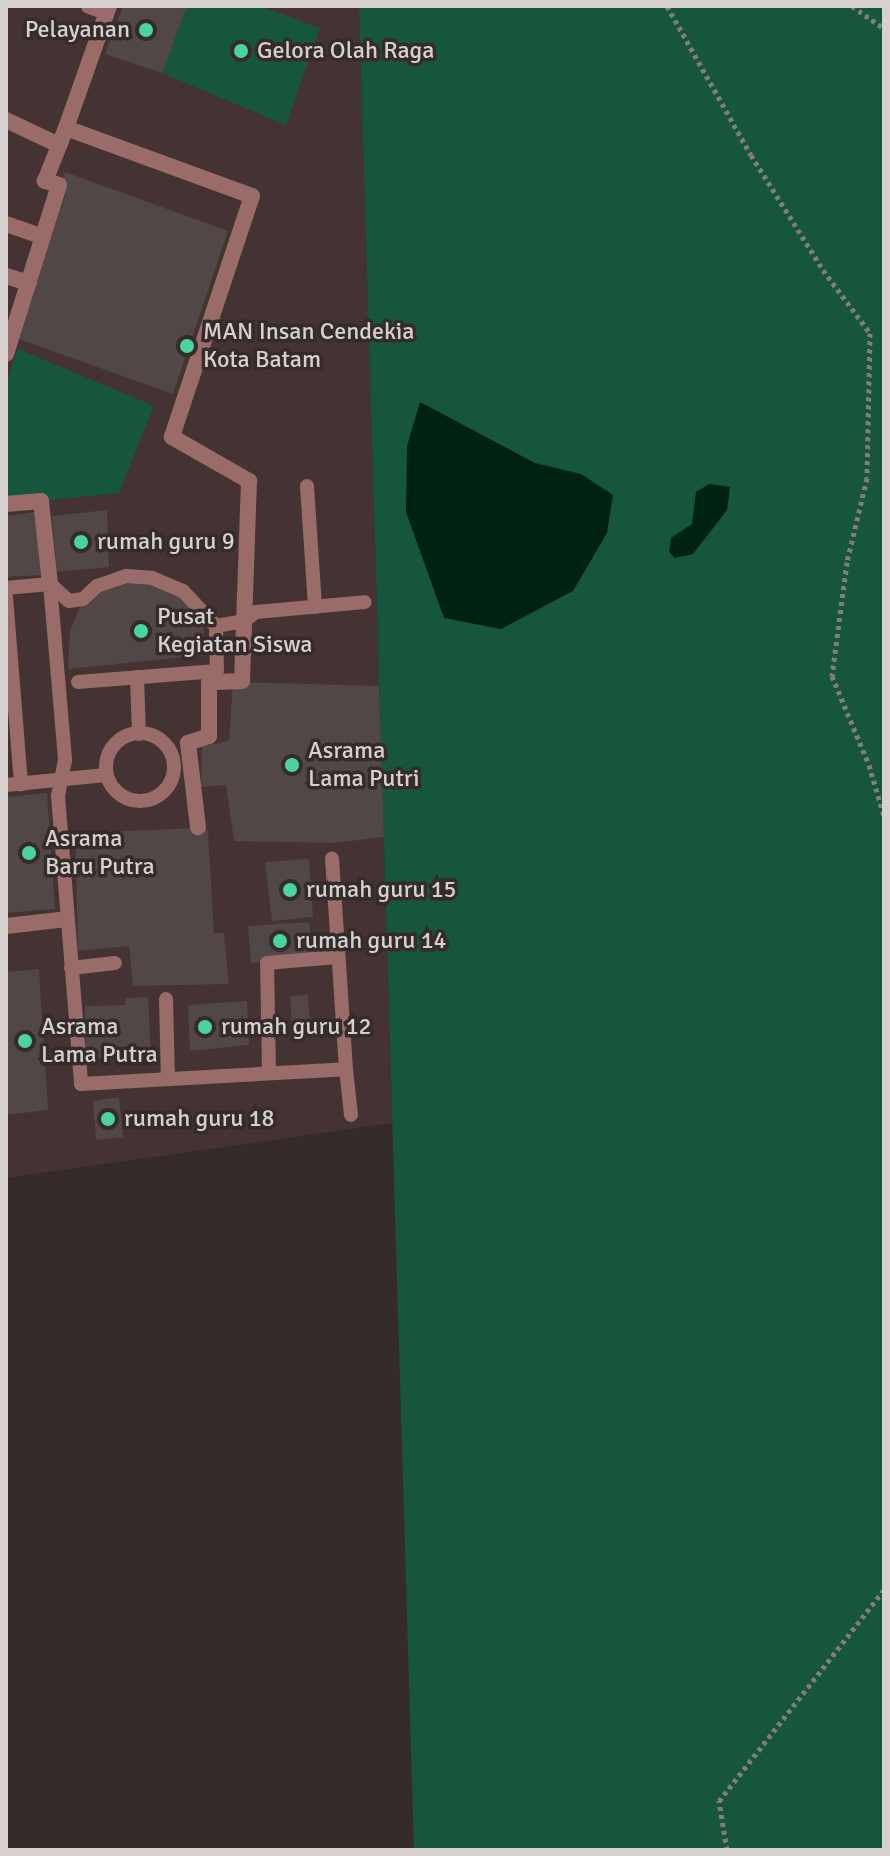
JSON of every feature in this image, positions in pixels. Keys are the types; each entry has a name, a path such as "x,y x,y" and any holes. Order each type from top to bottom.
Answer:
{"street":[{"path":"6,354 59,185 45,181 66,128 98,7"},
{"path":"6,120 59,145"},
{"path":"66,128 252,196 172,437 249,481 242,681 209,682 209,736 188,743 198,827"},
{"path":"6,224 43,237"},
{"path":"6,276 29,283"},
{"path":"6,504 41,501 50,584"},
{"path":"6,926 67,919"}],"lane":[{"path":"307,486 315,607"},
{"path":"6,588 50,584 69,601 83,599 97,586 126,576 152,578 183,591 216,626 217,671 78,682"},
{"path":"50,584 63,779 58,796 81,1084 346,1069"},
{"path":"6,597 14,784 106,775"},
{"path":"216,626 244,621 256,612 365,602"},
{"path":"137,677 139,734"},
{"path":"139,734 163,743 174,756 176,773 170,785 157,797 141,800 128,797 106,775 109,748 139,734"},
{"path":"332,858 351,1115"},
{"path":"269,1073 267,963 337,957"},
{"path":"71,968 115,963"},
{"path":"166,999 168,1079"}],"path":[{"path":"667,6 751,155 823,270 870,333 867,478 847,562 832,676 869,765 884,816"},
{"path":"852,6 884,28"},
{"path":"727,1850 719,1801 884,1590"}],"shaded area":[{"name":"MAN Insan Cendekia Kota Batam","path":"6,6 359,6 392,1123 6,1178"},
{"name":"Gelora Olah Raga","path":"187,6 260,6 320,28 286,125 162,73"},
{"path":"359,6 884,6 884,1850 414,1850"},
{"path":"18,349 154,406 119,493 6,504 6,383"},
{"path":"420,402 535,463 581,474 613,495 607,533 573,591 501,629 444,618 406,512 407,446"},
{"path":"709,484 730,487 727,510 693,554 675,558 669,552 671,538 692,524 696,492"}],"building":[{"name":"Pelayanan","path":"123,6 187,6 162,73 105,54"},
{"path":"65,172 228,231 173,394 13,337"},
{"name":"rumah guru 9","path":"107,510 109,567 57,572 52,516"},
{"path":"35,512 41,575 6,577 6,516"},
{"path":"126,579 151,581 181,594 203,620 205,655 68,669 70,631 82,602"},
{"name":"Asrama Lama Putri","path":"233,682 379,686 384,837 333,843 234,841 226,785 201,787 202,746 229,741"},
{"name":"Asrama Baru Putra","path":"47,793 55,909 6,913 6,797"},
{"path":"198,828 208,831 214,933 224,933 229,984 133,986 129,946 78,951 75,833"},
{"name":"rumah guru 15","path":"309,859 313,917 272,921 265,862"},
{"name":"rumah guru 14","path":"309,922 313,956 251,963 248,926"},
{"name":"Asrama Lama Putra","path":"39,969 48,1110 6,1115 6,972"},
{"path":"308,995 310,1026 292,1026 290,996"},
{"path":"148,997 151,1054 86,1060 85,1006 126,1005 125,998"},
{"path":"247,1001 249,1045 190,1051 188,1005"},
{"name":"rumah guru 18","path":"119,1097 123,1137 96,1140 93,1101"}],"place":[{"name":"Pelayanan","path":"146,30"},
{"name":"Gelora Olah Raga","path":"241,51"},
{"name":"MAN Insan Cendekia Kota Batam","path":"187,346"},
{"name":"rumah guru 9","path":"81,542"},
{"name":"Pusat Kegiatan Siswa","path":"141,631"},
{"name":"Asrama Lama Putri","path":"292,765"},
{"name":"Asrama Baru Putra","path":"29,853"},
{"name":"rumah guru 15","path":"290,890"},
{"name":"rumah guru 14","path":"280,941"},
{"name":"rumah guru 12","path":"205,1027"},
{"name":"Asrama Lama Putra","path":"25,1041"},
{"name":"rumah guru 18","path":"108,1119"}]}
